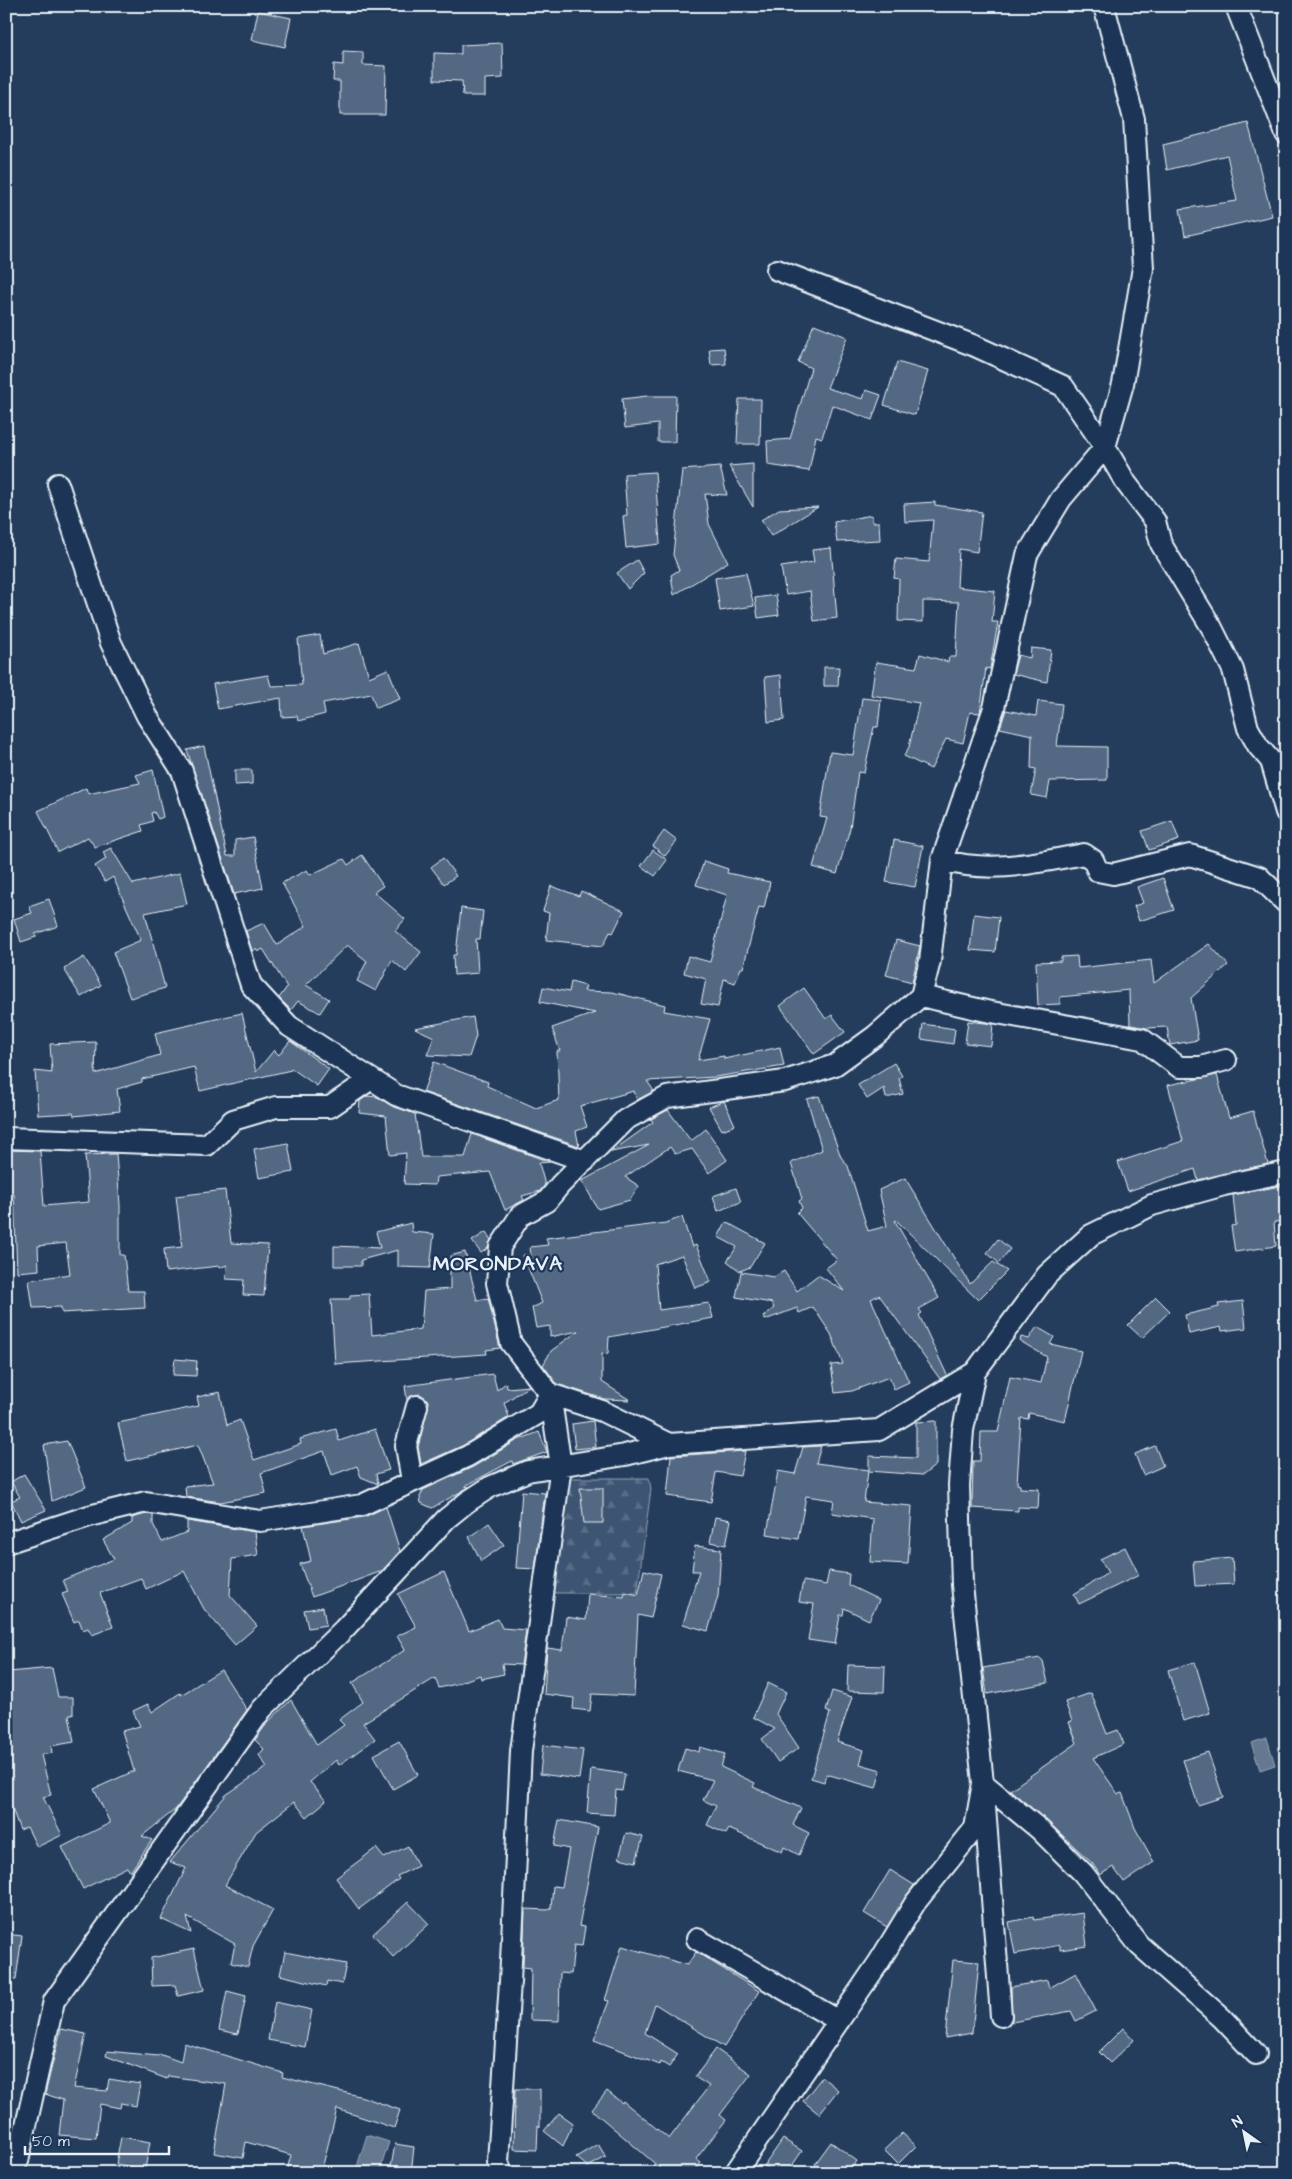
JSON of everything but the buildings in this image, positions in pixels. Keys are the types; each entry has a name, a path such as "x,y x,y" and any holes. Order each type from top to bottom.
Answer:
{"street":[{"path":"502,2173 498,2162 510,1982 521,1751 561,1466 550,1394 511,1343 498,1284 500,1247 520,1216 547,1201 626,1120 667,1097 785,1081 835,1065 875,1036 921,996 930,961 942,860 994,708 1027,555 1061,499 1105,446 1123,384 1143,268 1134,119 1104,6"},
{"path":"1236,6 1286,134"},
{"path":"778,270 975,346 1063,386 1105,446 1126,483 1155,521 1161,544 1212,628 1229,662 1248,728 1258,746 1271,761 1286,812"},
{"path":"58,484 110,643 146,716 182,771 251,985 289,1026 396,1095 585,1161"},
{"path":"942,860 963,866 1015,867 1084,854 1094,860 1098,872 1113,874 1190,855 1259,877 1286,903"},
{"path":"921,996 986,1011 1142,1039 1179,1067 1201,1067 1226,1060"},
{"path":"6,1138 207,1145 234,1120 276,1108 330,1107 371,1079"},
{"path":"14,2165 54,2001 262,1709 344,1629 446,1519 467,1502 490,1487 528,1471 625,1455 669,1444 879,1430 975,1372 1047,1275 1091,1235 1152,1205 1224,1185 1286,1172"},
{"path":"975,1372 963,1430 959,1485 962,1585 983,1783 1001,2016"},
{"path":"550,1394 602,1411 669,1444"},
{"path":"6,1543 89,1516 146,1502 260,1521 362,1505 468,1456 539,1413 550,1394"},
{"path":"412,1481 406,1446 417,1406"},
{"path":"735,2173 879,1962 915,1903 975,1828 983,1783"},
{"path":"983,1783 1039,1829 1084,1873 1139,1945 1222,2018 1256,2054"},
{"path":"697,1939 839,2021"}],"green space":[{"path":"565,1478 649,1478 651,1489 637,1593 549,1593"}],"shaded area":[{"path":"1267,1738 1275,1765 1260,1770 1251,1743"},
{"path":"367,2135 389,2142 379,2173 355,2173"}],"district":[{"name":"MORONDAVA","path":"498,1263"}]}
